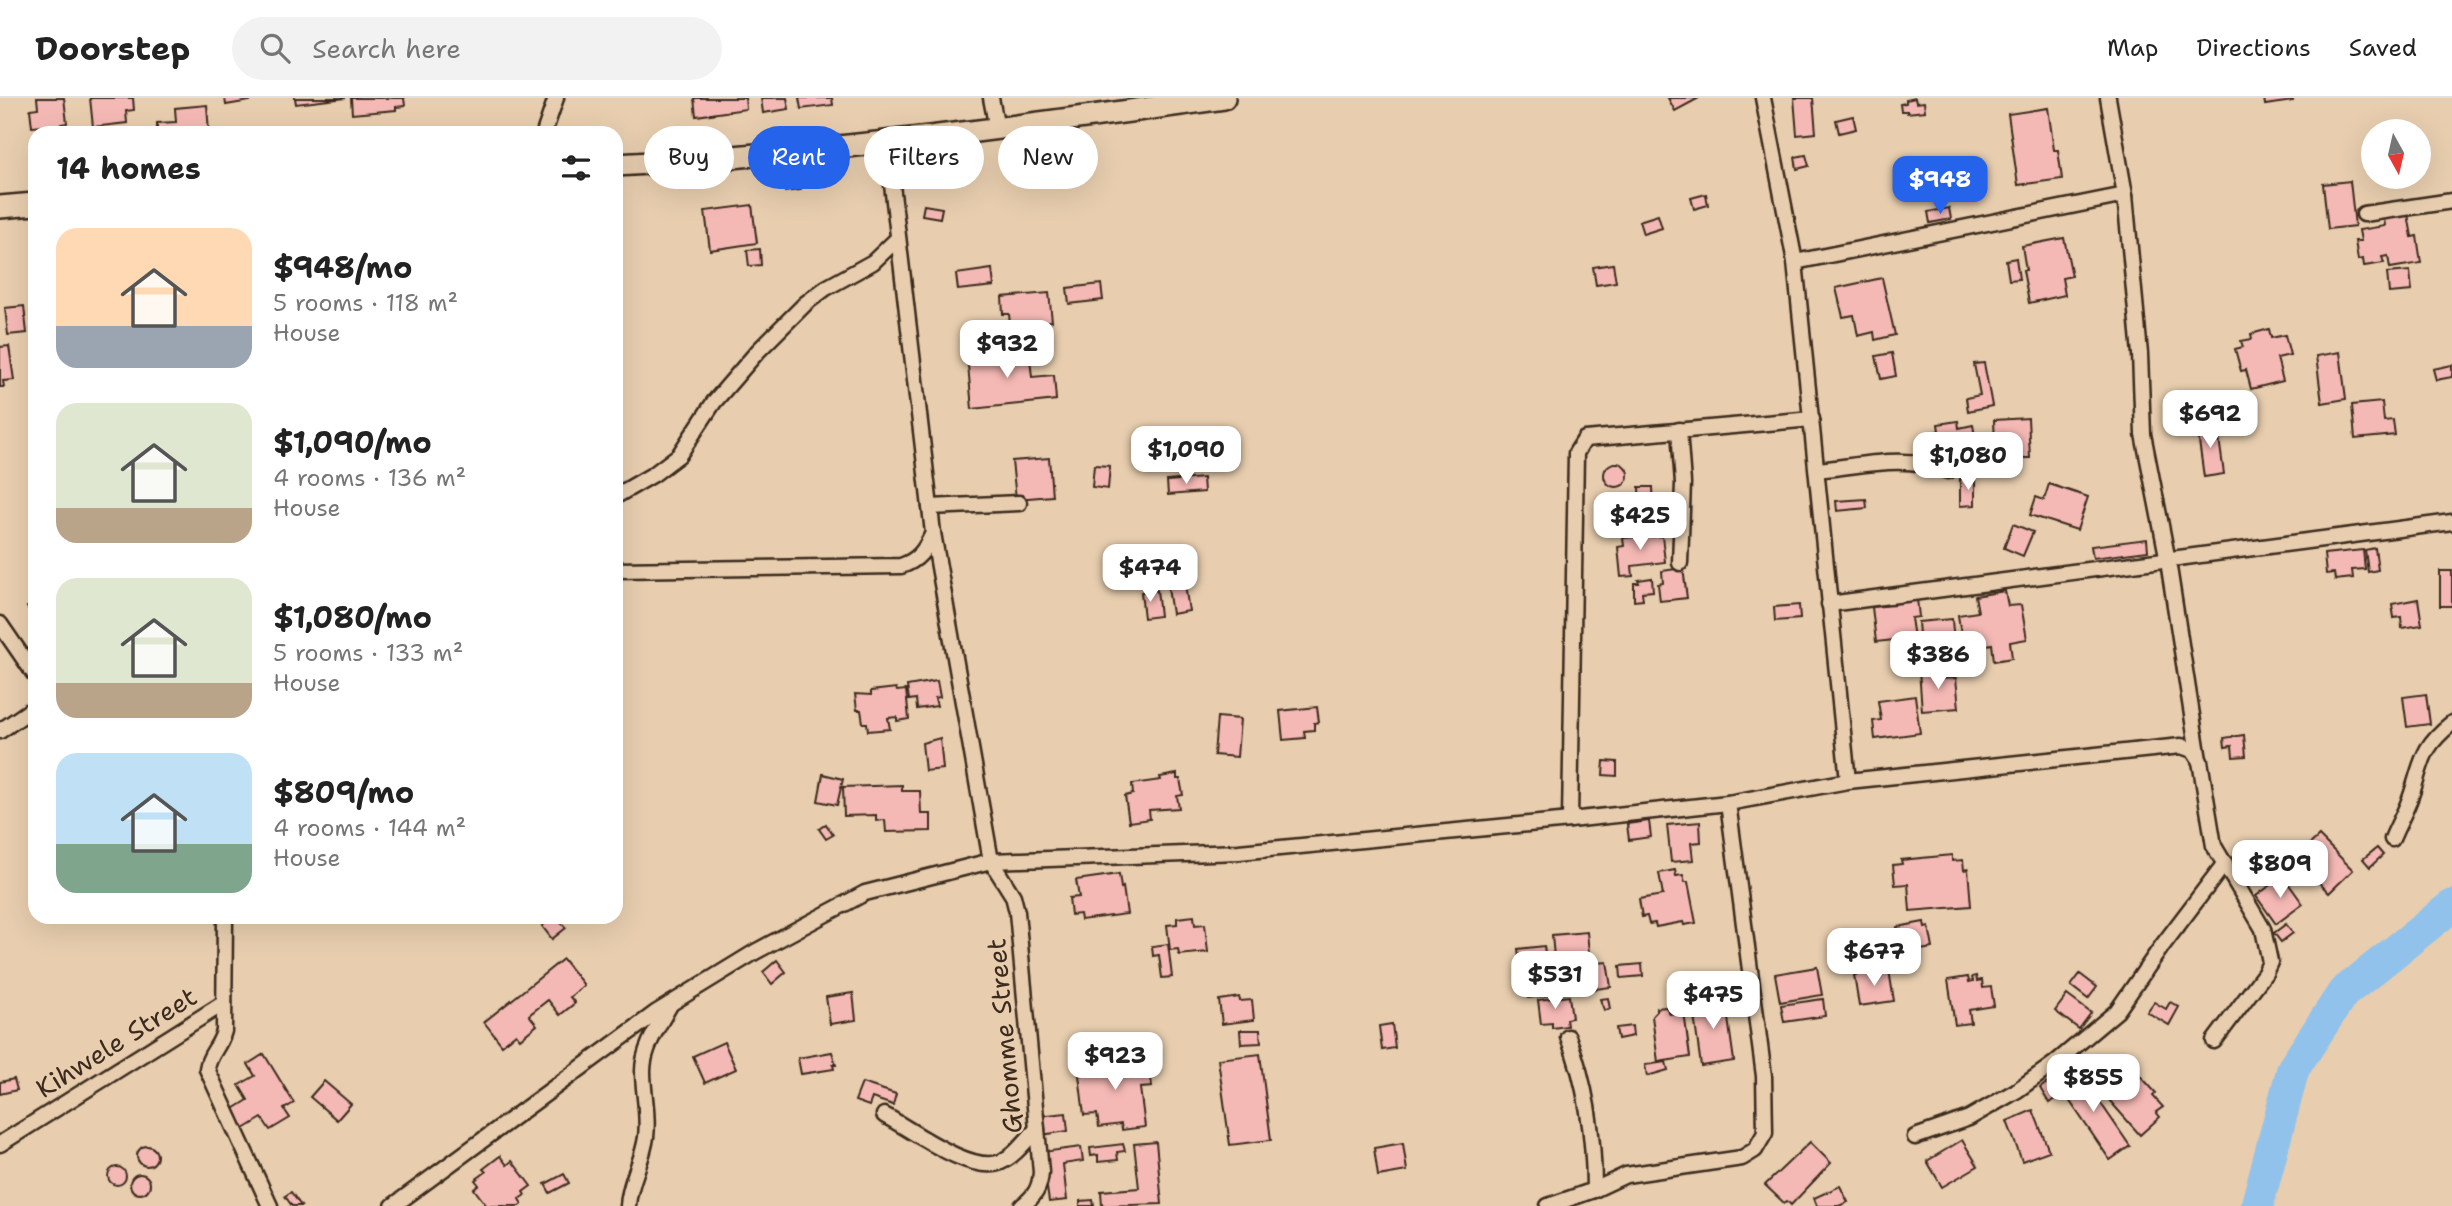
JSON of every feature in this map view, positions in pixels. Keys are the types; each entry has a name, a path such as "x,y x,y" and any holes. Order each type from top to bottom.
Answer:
{"street":[{"path":"546,126 556,98"},
{"path":"991,98 997,129"},
{"path":"984,131 1224,98"},
{"path":"1763,98 1795,262 1848,781"},
{"path":"2108,98 2125,195 2140,354 2143,434 2168,561 2214,846 2263,929 2270,962 2265,973 2214,1041"},
{"path":"623,164 683,161 864,144"},
{"path":"892,189 933,533 991,861"},
{"path":"1795,262 2125,195"},
{"path":"2364,214 2452,201"},
{"path":"0,208 28,205"},
{"path":"623,492 679,455 714,402 758,351 806,303 826,288 873,262 897,239"},
{"path":"1570,820 1576,453 1585,439 1812,419"},
{"path":"1679,430 1683,483 1680,563"},
{"path":"1817,470 1902,461 1924,463 1948,471"},
{"path":"930,507 1019,503"},
{"path":"1829,604 2452,522"},
{"path":"623,570 901,566 920,556 933,533"},
{"path":"0,624 28,665"},
{"path":"0,731 28,712"},
{"path":"2392,839 2411,795 2421,758 2431,742 2452,723"},
{"path":"393,1206 670,1004 755,952 866,893 991,861 1239,852 1728,803 1848,781 2181,746 2193,750 2200,761"},
{"path":"1548,1206 1594,1190 1626,1175 1742,1158 1755,1150 1765,1133 1764,1076 1728,803"},
{"name":"Ghomme Street","path":"991,861 1013,896 1017,912 1037,1129 1040,1186 1035,1195 1022,1206"},
{"path":"1915,1137 1969,1118 2016,1091 2054,1064 2117,1011 2225,863"},
{"path":"225,924 224,1031 220,1046 209,1058 207,1069 270,1206"},
{"name":"Kihwele Street","path":"0,1144 223,1003"},
{"path":"628,1206 634,1175 647,1134 644,1058 670,1004"},
{"path":"1568,1037 1584,1086 1593,1148 1594,1190"},
{"path":"884,1115 960,1157 978,1164 992,1164 1010,1157 1037,1129"}],"building":[{"path":"37,98 64,98 67,123 61,126 32,126 30,109 38,108"},
{"path":"90,98 133,98 134,110 126,111 127,123 93,126"},
{"path":"225,98 250,98 250,101 226,105"},
{"path":"295,98 346,98 296,104"},
{"path":"351,98 404,98 405,106 396,107 396,110 352,114"},
{"path":"694,98 745,98 746,109 696,116"},
{"path":"761,98 787,98 789,109 763,113"},
{"path":"799,98 832,98 833,105 801,109"},
{"path":"1668,98 1699,98 1675,111"},
{"path":"1794,98 1813,98 1816,133 1797,135"},
{"path":"1915,98 1916,103 1924,102 1925,111 1901,111 1900,104"},
{"path":"2264,98 2292,98 2293,101 2265,105"},
{"path":"207,105 208,126 157,126 157,123 176,122 175,108"},
{"path":"2048,108 2054,150 2058,150 2062,179 2018,185 2008,114"},
{"path":"1853,116 1856,129 1839,133 1836,120"},
{"path":"1806,155 1809,166 1797,169 1795,157"},
{"path":"2350,181 2355,226 2328,229 2323,184"},
{"path":"785,189 801,190 785,192"},
{"path":"1706,194 1708,205 1694,209 1691,198"},
{"path":"752,205 757,243 710,250 705,211"},
{"path":"924,205 942,208 940,218 922,215"},
{"path":"1949,208 1951,219 1930,223 1928,212"},
{"path":"2408,214 2412,237 2417,236 2421,263 2390,268 2388,256 2382,257 2384,263 2364,266 2363,259 2358,260 2355,241 2361,241 2359,230 2385,226 2384,218"},
{"path":"1658,215 1662,228 1643,234 1639,221"},
{"path":"2064,238 2072,276 2062,278 2065,295 2029,303 2022,246"},
{"path":"760,249 761,265 749,266 747,250"},
{"path":"2016,258 2019,279 2009,280 2006,260"},
{"path":"1613,264 1616,282 1596,285 1593,267"},
{"path":"992,269 994,286 958,290 956,274"},
{"path":"2410,271 2412,291 2389,293 2387,273"},
{"path":"1882,278 1895,335 1875,340 1874,332 1858,336 1854,315 1843,317 1836,288"},
{"path":"1101,284 1103,300 1069,304 1067,288"},
{"path":"1049,293 1052,321 1010,325 1009,314 1003,314 1002,297"},
{"path":"24,306 27,333 8,335 5,308"},
{"path":"2269,329 2271,338 2285,335 2290,355 2277,358 2283,381 2251,389 2246,370 2241,371 2235,349 2243,347 2241,341 2252,339 2251,334"},
{"path":"9,346 14,380 3,381 4,387 0,387 0,347"},
{"path":"1029,349 1032,377 1054,375 1056,400 972,409 967,354"},
{"path":"2340,352 2346,399 2322,403 2316,356"},
{"path":"1892,353 1896,376 1881,379 1876,356"},
{"path":"1984,363 1992,406 1968,411 1966,398 1980,395 1974,364"},
{"path":"2452,365 2452,377 2436,380 2433,369"},
{"path":"2382,402 2384,421 2393,420 2395,435 2355,439 2352,405"},
{"path":"2028,418 2030,458 2012,458 2013,467 1996,468 1994,420"},
{"path":"1958,421 1959,428 1973,425 1978,453 1944,459 1943,455 1933,457 1929,433 1939,431 1938,424"},
{"path":"2217,424 2224,474 2204,477 2197,427"},
{"path":"1049,458 1052,496 1016,499 1012,461"},
{"path":"1616,463 1624,467 1628,475 1624,483 1616,487 1608,483 1604,475 1608,467"},
{"path":"1094,465 1110,466 1108,489 1092,487"},
{"path":"1203,478 1204,492 1168,495 1167,481"},
{"path":"1975,478 1975,505 1960,506 1960,479"},
{"path":"2049,484 2088,497 2077,530 2030,515 2036,497 2044,500"},
{"path":"1639,487 1653,487 1654,512 1640,512"},
{"path":"1866,499 1867,508 1837,511 1836,501"},
{"path":"2013,524 2033,532 2023,556 2004,548"},
{"path":"1648,529 1649,537 1662,536 1665,562 1632,566 1633,576 1621,577 1618,547 1624,546 1623,538 1634,537 1633,531"},
{"path":"2147,539 2148,551 2093,558 2091,546"},
{"path":"2375,548 2378,570 2368,572 2365,550"},
{"path":"2363,550 2365,569 2352,570 2353,578 2335,580 2334,573 2326,574 2324,554"},
{"path":"1683,568 1687,598 1660,601 1658,584 1663,583 1662,571"},
{"path":"2440,571 2452,571 2452,606 2440,606"},
{"path":"1652,578 1653,591 1642,592 1643,600 1634,601 1634,583"},
{"path":"1185,585 1189,611 1172,614 1168,588"},
{"path":"1157,590 1160,616 1144,618 1141,592"},
{"path":"2005,591 2008,606 2021,605 2027,639 2010,642 2012,658 1994,661 1992,644 1982,646 1981,638 1962,641 1958,615 1978,612 1975,596"},
{"path":"1917,599 1919,617 1911,618 1914,638 1876,642 1872,607"},
{"path":"2418,599 2422,625 2402,628 2401,617 2394,618 2392,604"},
{"path":"1799,605 1800,619 1775,621 1774,607"},
{"path":"1952,619 1955,657 1921,660 1918,622"},
{"path":"1940,668 1940,679 1956,678 1959,708 1922,711 1919,670"},
{"path":"937,681 940,697 935,698 937,706 917,709 916,699 909,700 907,686"},
{"path":"896,688 897,691 906,690 909,719 897,721 897,717 888,718 890,729 868,731 867,723 863,723 861,710 857,710 855,694 871,695 871,691"},
{"path":"2426,694 2430,724 2407,727 2403,697"},
{"path":"1915,696 1920,733 1875,739 1873,721 1881,720 1878,701"},
{"path":"1317,707 1319,722 1314,723 1314,730 1304,731 1305,738 1283,740 1280,711"},
{"path":"1217,717 1240,719 1237,757 1214,755"},
{"path":"2244,735 2246,756 2233,757 2232,746 2225,747 2224,738"},
{"path":"940,738 943,769 925,771 922,743"},
{"path":"1604,761 1617,762 1617,776 1603,775"},
{"path":"823,774 843,779 837,805 818,801"},
{"path":"1177,774 1183,795 1177,796 1179,808 1149,810 1150,819 1129,822 1125,796 1133,794 1132,784 1161,780 1160,777"},
{"path":"902,785 902,791 920,791 921,814 931,814 931,831 886,832 885,820 876,821 876,815 844,816 843,787"},
{"path":"1649,821 1651,837 1629,840 1627,824"},
{"path":"1700,822 1701,842 1691,843 1693,860 1671,862 1667,825"},
{"path":"826,824 833,835 826,839 819,829"},
{"path":"2319,836 2353,870 2329,893 2303,866 2317,853 2309,845"},
{"path":"2377,848 2383,855 2370,867 2363,859"},
{"path":"1952,855 1952,861 1963,860 1964,870 1968,869 1971,906 1910,911 1908,884 1895,885 1893,865 1902,864 1901,860"},
{"path":"1675,870 1676,876 1683,875 1685,882 1688,882 1696,923 1684,925 1683,922 1656,927 1655,923 1649,924 1647,916 1642,917 1639,899 1663,895 1659,873"},
{"path":"1119,874 1127,914 1081,920 1080,914 1071,915 1069,898 1079,897 1076,880"},
{"path":"2283,876 2303,904 2276,924 2256,896"},
{"path":"1194,916 1195,925 1205,924 1208,952 1179,955 1178,949 1170,950 1167,925 1177,924 1177,918"},
{"path":"1924,922 1925,928 1929,927 1933,948 1901,953 1897,927"},
{"path":"562,924 566,928 552,939 542,926"},
{"path":"2286,924 2293,933 2281,942 2274,933"},
{"path":"1587,932 1589,953 1554,957 1552,935"},
{"path":"1884,935 1886,949 1856,953 1854,939"},
{"path":"1168,944 1172,977 1162,978 1159,955 1153,956 1152,946"},
{"path":"1544,946 1548,976 1553,976 1553,980 1562,979 1561,973 1589,970 1588,964 1607,962 1611,987 1528,998 1527,991 1523,991 1518,949"},
{"path":"563,959 584,985 570,997 575,1003 560,1015 548,1000 529,1015 537,1025 520,1039 516,1034 502,1045 484,1022"},
{"path":"777,960 786,972 772,984 763,972"},
{"path":"1642,964 1643,976 1621,978 1620,966"},
{"path":"1817,967 1822,995 1780,1002 1775,974"},
{"path":"1889,970 1894,1001 1859,1006 1854,975"},
{"path":"2080,974 2097,987 2088,999 2071,986"},
{"path":"1976,976 1977,981 1982,980 1983,988 1991,987 1994,1006 1969,1010 1971,1023 1955,1025 1948,980 1968,977 1969,982"},
{"path":"853,993 856,1020 830,1024 826,997"},
{"path":"2067,995 2091,1013 2079,1029 2055,1011"},
{"path":"1569,996 1572,1018 1566,1019 1567,1026 1552,1028 1552,1023 1541,1024 1538,1000"},
{"path":"1239,997 1240,1001 1252,1000 1254,1020 1222,1024 1219,1000"},
{"path":"1725,997 1734,1061 1701,1066 1692,1001"},
{"path":"1608,998 1610,1009 1604,1010 1600,999"},
{"path":"1823,999 1825,1016 1784,1022 1781,1005"},
{"path":"2154,1002 2166,1009 2170,1002 2179,1007 2169,1025 2147,1012"},
{"path":"1666,1007 1670,1014 1684,1012 1690,1057 1658,1062 1652,1016 1656,1008"},
{"path":"1392,1024 1395,1048 1382,1050 1379,1026"},
{"path":"1632,1026 1633,1036 1618,1039 1616,1028"},
{"path":"1240,1030 1260,1030 1261,1043 1241,1044"},
{"path":"1122,1038 1145,1038 1145,1049 1122,1049"},
{"path":"724,1042 736,1069 705,1083 693,1056"},
{"path":"832,1052 836,1065 833,1065 834,1069 801,1074 798,1058"},
{"path":"1134,1053 1137,1070 1150,1069 1152,1087 1140,1088 1145,1127 1122,1130 1121,1124 1099,1127 1097,1114 1084,1115 1079,1075 1085,1074 1083,1065 1119,1061 1119,1055"},
{"path":"264,1054 294,1103 284,1109 290,1118 270,1130 262,1118 244,1129 232,1110 248,1100 239,1085 255,1076 248,1064"},
{"path":"1260,1054 1271,1140 1230,1145 1218,1059"},
{"path":"1666,1062 1668,1070 1647,1076 1645,1065"},
{"path":"2076,1067 2130,1146 2110,1160 2056,1081"},
{"path":"2135,1070 2156,1093 2153,1096 2163,1107 2156,1112 2160,1117 2140,1135 2101,1091 2115,1080 2119,1084"},
{"path":"14,1079 17,1090 0,1094 0,1082"},
{"path":"324,1081 351,1104 337,1120 310,1097"},
{"path":"862,1083 896,1094 893,1105 872,1098 869,1106 855,1101"},
{"path":"2047,1083 2056,1098 2049,1103 2040,1088"},
{"path":"2033,1110 2049,1151 2022,1161 2007,1121"},
{"path":"1066,1113 1068,1131 1041,1135 1038,1116"},
{"path":"1962,1140 1978,1166 1942,1187 1927,1161"},
{"path":"1156,1142 1162,1204 1102,1206 1101,1191 1139,1188 1134,1144"},
{"path":"1810,1142 1831,1163 1791,1205 1787,1201 1784,1203 1765,1185"},
{"path":"1403,1143 1407,1171 1378,1176 1374,1148"},
{"path":"1123,1144 1125,1151 1117,1152 1118,1160 1098,1162 1098,1155 1091,1156 1090,1148"},
{"path":"147,1146 154,1149 157,1156 154,1163 147,1166 140,1163 137,1156 140,1149"},
{"path":"1081,1147 1083,1161 1063,1164 1067,1200 1049,1202 1042,1152"},
{"path":"500,1156 507,1165 512,1161 531,1186 523,1192 525,1195 519,1199 522,1204 519,1206 487,1206 474,1189 479,1185 475,1180 486,1172 483,1169"},
{"path":"117,1167 123,1170 126,1176 123,1182 117,1185 111,1182 108,1176 111,1170"},
{"path":"140,1174 147,1177 150,1184 147,1191 140,1194 133,1191 130,1184 133,1177"},
{"path":"564,1174 569,1183 550,1193 545,1184"},
{"path":"1840,1186 1848,1202 1839,1206 1817,1206 1814,1198"},
{"path":"291,1192 301,1206 292,1206 285,1196"},
{"path":"1093,1200 1094,1206 1080,1206 1080,1201"}],"waterway":[{"path":"2257,1206 2293,1069 2343,993 2452,906"}]}
